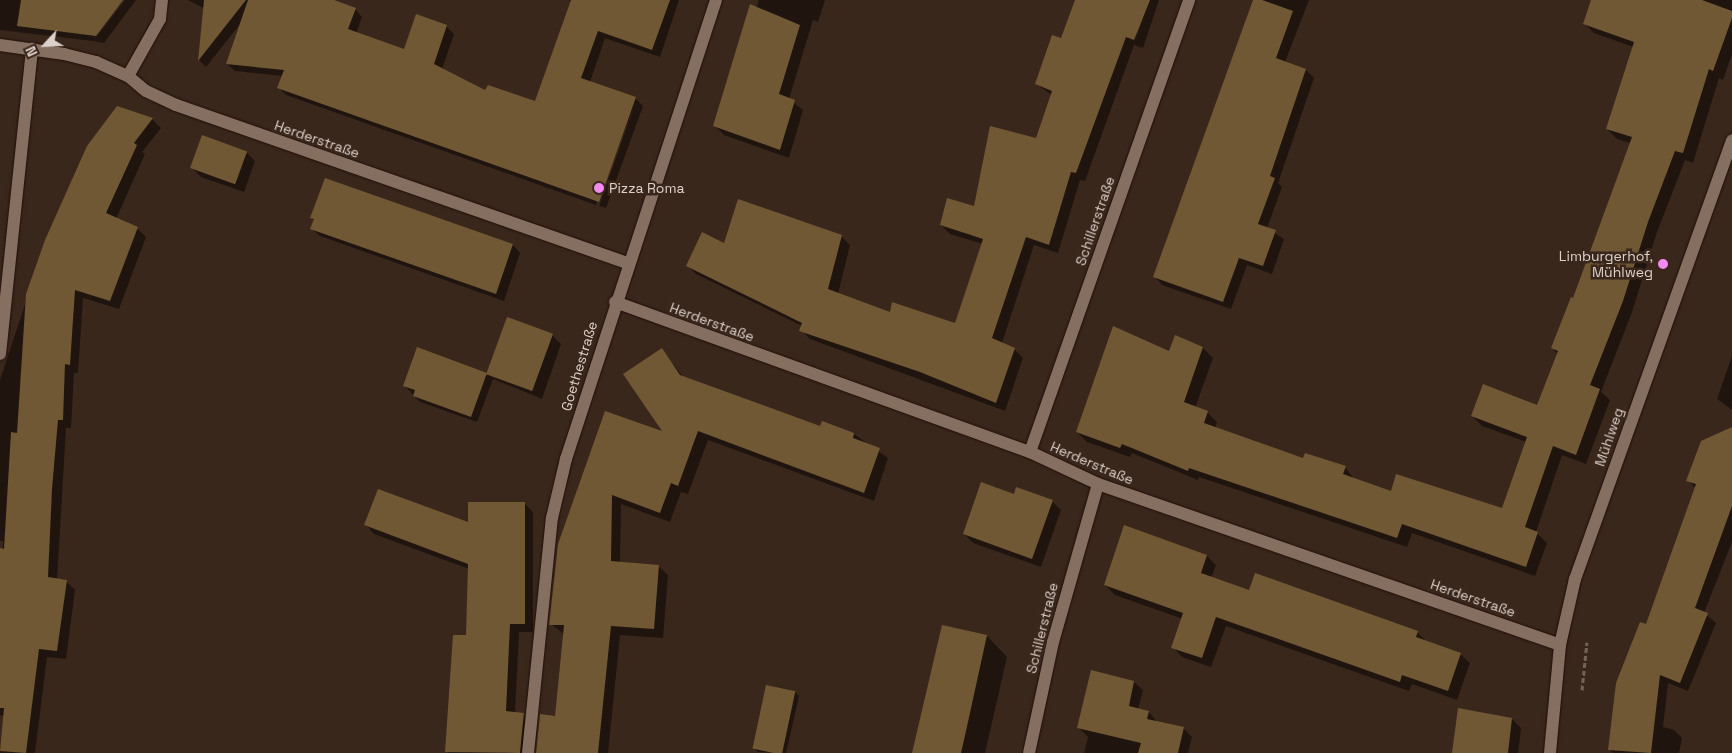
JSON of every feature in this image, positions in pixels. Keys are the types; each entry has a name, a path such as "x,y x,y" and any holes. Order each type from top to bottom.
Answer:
{"street":[{"path":"128,76 160,19 162,0"},
{"name":"Goethestraße","path":"528,753 552,518 566,459 627,263 716,0"},
{"name":"Schillerstraße","path":"1030,452 1189,0"},
{"name":"Herderstraße","path":"0,45 32,49 96,62 128,76 146,91 176,105 627,263"},
{"path":"0,354 32,49"},
{"name":"Mühlweg","path":"1550,753 1560,645 1575,579 1732,140"},
{"name":"Herderstraße","path":"615,302 1030,452 1098,484 1560,645"},
{"name":"Schillerstraße","path":"1029,753 1052,642 1098,484"}],"path":[{"path":"1581,697 1588,633"}],"building":[{"path":"21,0 123,0 96,36 17,26"},
{"path":"204,0 246,0 198,61"},
{"path":"248,0 334,0 356,8 348,29 404,49 416,14 447,25 434,64 485,90 488,85 535,101 571,0 670,0 652,50 598,31 581,78 636,97 599,202 277,88 284,70 226,64"},
{"path":"1075,0 1150,0 1134,40 1126,37 1076,173 1071,172 1049,245 1026,237 992,338 1015,348 996,403 920,372 799,331 802,323 686,266 702,232 724,243 738,199 842,235 828,289 890,312 892,302 955,323 983,239 940,225 947,198 974,206 990,126 1036,138 1052,91 1035,84 1052,35 1061,38"},
{"path":"1253,0 1262,0 1293,11 1276,58 1306,69 1270,176 1275,178 1258,224 1276,230 1263,266 1239,258 1223,302 1153,277"},
{"path":"1591,0 1702,0 1732,11 1732,18 1713,71 1709,69 1683,153 1675,151 1648,222 1623,301 1590,385 1600,389 1576,455 1553,446 1525,527 1538,532 1526,567 1402,524 1397,538 1189,468 1188,471 1122,444 1120,448 1076,432 1113,326 1169,351 1175,335 1203,347 1184,402 1208,411 1204,423 1303,458 1305,453 1346,466 1343,474 1391,491 1396,474 1502,508 1527,437 1471,416 1483,384 1537,405 1558,351 1551,348 1571,297 1573,298 1632,137 1606,129 1634,42 1583,24"},
{"path":"750,4 800,25 779,94 795,100 780,150 713,126"},
{"path":"117,106 153,118 134,143 137,145 106,213 138,227 110,301 75,290 70,365 65,364 63,420 58,420 52,489 48,577 67,580 57,651 39,649 26,753 0,751 4,708 0,708 0,548 4,549 11,432 17,433 26,294 45,240 87,146"},
{"path":"202,135 247,151 235,184 190,168"},
{"path":"325,178 513,244 496,294 310,229 314,219 310,218"},
{"path":"507,317 553,334 532,391 486,374"},
{"path":"417,347 487,373 471,417 413,396 415,390 403,386"},
{"path":"662,348 680,375 820,426 822,421 854,433 853,438 880,448 864,493 698,431 678,486 671,483 660,513 612,495 611,561 659,565 654,629 611,626 598,753 536,753 540,714 555,716 564,625 549,625 558,544 605,411 662,431 623,374"},
{"path":"1732,427 1732,506 1695,608 1708,613 1680,683 1660,675 1651,753 1608,750 1616,683 1640,622 1646,624 1696,484 1686,481 1701,441"},
{"path":"981,482 1014,494 1016,487 1053,500 1032,559 963,534"},
{"path":"378,489 468,522 468,502 525,502 525,624 510,624 506,711 524,713 520,753 445,752 453,635 466,635 468,564 364,525"},
{"path":"1124,525 1207,555 1201,573 1249,590 1255,573 1418,631 1416,637 1461,653 1448,691 1402,675 1400,682 1216,617 1202,658 1171,648 1183,613 1104,585"},
{"path":"942,625 987,635 961,753 912,753"},
{"path":"1091,670 1134,681 1129,706 1149,711 1147,719 1184,727 1178,753 1138,753 1141,743 1077,728"},
{"path":"766,685 795,691 782,753 752,749"},
{"path":"1458,708 1512,718 1508,753 1452,753"}],"place":[{"name":"Pizza Roma","path":"599,188"},
{"name":"Limburgerhof, Mühlweg","path":"1663,264"}]}
